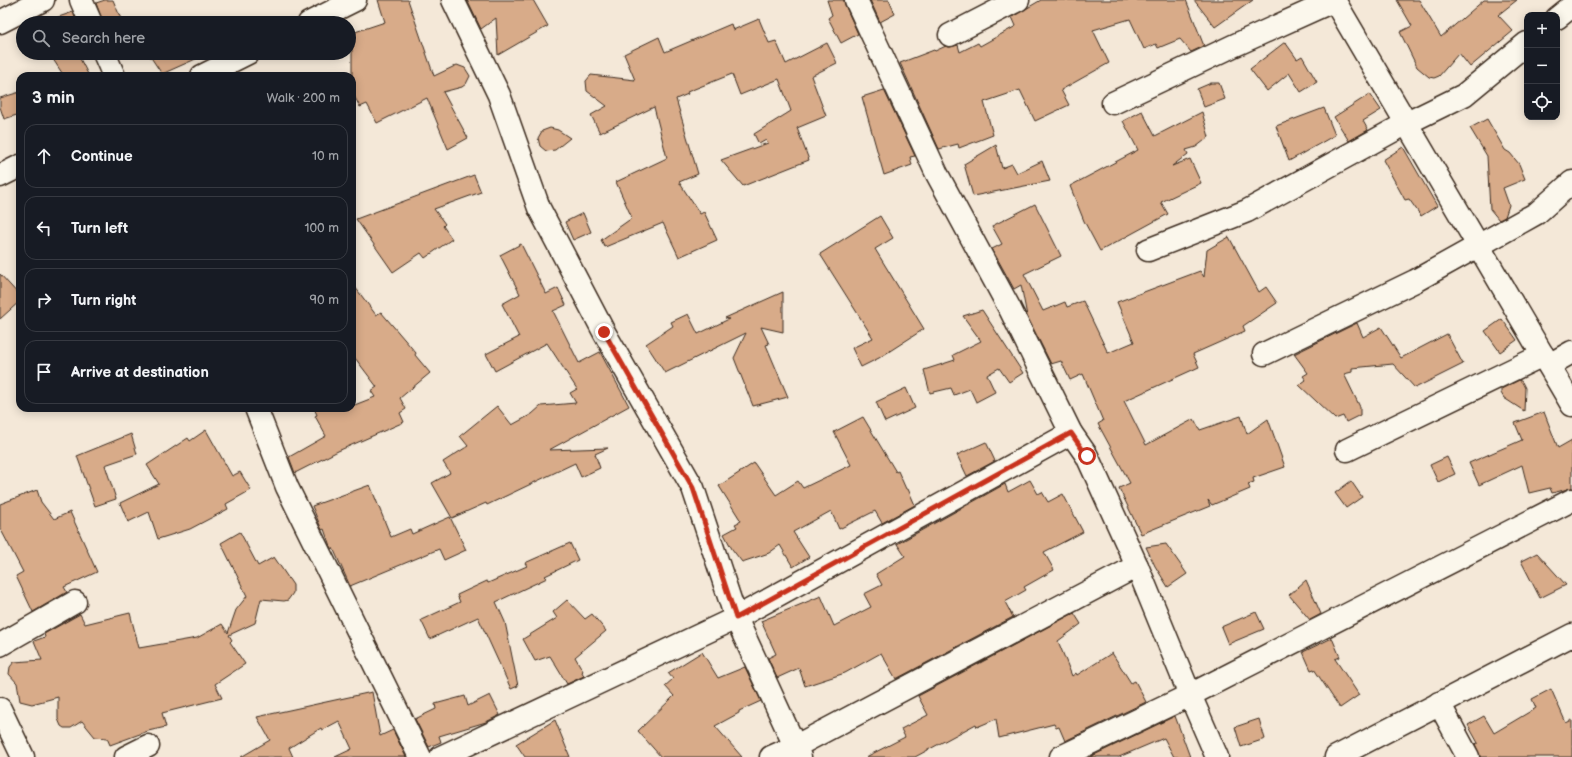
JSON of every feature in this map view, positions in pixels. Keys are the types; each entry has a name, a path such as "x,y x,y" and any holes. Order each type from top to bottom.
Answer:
{"street":[{"path":"0,22 43,0"},
{"path":"81,0 88,16"},
{"path":"323,16 355,0"},
{"path":"453,0 499,95 539,208 604,332 693,488 736,618 798,752"},
{"path":"856,0 937,174 1010,309 1071,433 1087,456 1137,566 1217,757"},
{"path":"950,35 1018,0"},
{"path":"1113,103 1334,0 1572,405"},
{"path":"1560,16 1572,6"},
{"path":"1148,250 1247,211 1407,123 1464,95 1524,45"},
{"path":"107,60 112,72"},
{"path":"210,72 234,60"},
{"path":"0,176 16,168"},
{"path":"1264,354 1387,295 1537,213 1572,182"},
{"path":"1347,450 1546,360 1572,352"},
{"path":"258,412 287,487 420,757"},
{"path":"441,757 736,618 1071,433"},
{"path":"1061,757 1190,695 1572,500"},
{"path":"771,757 798,752 1137,566"},
{"path":"0,645 75,602"},
{"path":"1336,757 1439,702 1572,635"},
{"path":"1439,702 1468,757"},
{"path":"0,709 23,757"},
{"path":"126,757 148,746"}],"building":[{"path":"105,0 113,0 120,16 101,16 96,3"},
{"path":"378,0 408,0 434,76 457,65 465,68 470,76 466,84 462,87 443,92 468,138 448,149 427,98 377,123 367,104 360,107 356,100 356,72 352,72 352,60 356,60 356,32 385,22"},
{"path":"467,0 533,0 548,26 498,55 496,18 481,29"},
{"path":"827,0 844,0 858,34 841,43 828,18 832,15"},
{"path":"870,0 889,0 895,14 880,22"},
{"path":"1041,0 1186,0 1204,46 1191,52 1180,39 1158,48 1156,44 1144,49 1130,19 1093,30 1109,63 1061,90 1069,105 1035,121 1020,90 984,102 993,135 959,148 958,144 939,149 900,63 946,46 950,47 958,45 960,52 978,43 980,46 1016,26 1012,17"},
{"path":"1194,0 1253,0 1215,27"},
{"path":"1397,0 1419,0 1441,37 1484,0 1517,0 1498,15 1513,31 1470,67 1459,53 1439,76 1434,78 1429,77 1417,67 1400,32 1412,26"},
{"path":"73,12 74,16 62,16"},
{"path":"759,19 769,43 776,41 786,64 827,43 837,63 811,76 826,116 797,128 809,160 743,186 721,160 768,143 766,140 759,144 754,134 791,111 779,79 740,95 732,74 687,92 688,94 676,99 698,174 679,182 700,214 704,212 717,240 679,257 663,223 605,247 601,240 632,218 616,182 667,158 654,107 600,133 591,115 607,106 587,91 586,81 591,75 635,80 624,54 659,37 665,52 731,24 733,30"},
{"path":"1285,42 1297,59 1302,56 1317,82 1301,92 1289,73 1267,91 1250,69"},
{"path":"54,60 81,60 87,72 61,72"},
{"path":"153,60 193,60 166,72 161,72"},
{"path":"1211,83 1219,83 1225,99 1204,107 1197,89"},
{"path":"884,90 915,156 910,157 912,165 884,175 862,97"},
{"path":"16,93 16,115 4,119 0,107 0,98"},
{"path":"1370,94 1381,110 1363,121 1368,130 1349,141 1334,117"},
{"path":"1324,108 1335,135 1289,161 1276,126"},
{"path":"1142,111 1155,136 1202,112 1209,137 1196,147 1186,150 1188,154 1172,166 1190,159 1201,183 1161,202 1168,214 1100,251 1084,221 1070,186 1138,150 1123,121"},
{"path":"1487,119 1505,150 1510,153 1519,164 1525,179 1503,188 1509,205 1505,217 1499,220 1490,209 1487,156 1470,128"},
{"path":"550,128 558,130 570,138 555,150 546,151 540,146 538,138 542,131"},
{"path":"996,145 1002,168 1012,164 1017,173 1042,161 1050,181 973,196 964,164"},
{"path":"1403,147 1437,206 1421,216 1409,199 1405,200 1383,160"},
{"path":"474,175 481,192 434,209 445,224 443,226 452,239 425,258 421,253 393,272 356,219"},
{"path":"1035,204 1061,256 1024,274 1043,311 1065,302 1067,307 1083,301 1108,353 1134,342 1117,302 1200,271 1204,277 1207,250 1229,237 1259,292 1266,287 1277,303 1243,326 1245,331 1193,354 1199,367 1124,401 1146,445 1194,419 1200,430 1241,416 1247,434 1268,419 1285,467 1253,478 1254,482 1248,484 1250,489 1212,505 1208,500 1210,506 1141,534 1119,488 1130,483 1098,424 1103,421 1083,374 1070,380 1061,361 1051,364 1027,316 1021,285 1014,289 992,249 1002,244 992,226"},
{"path":"583,213 591,232 573,240 565,222"},
{"path":"880,216 893,238 875,249 924,329 879,358 861,367 852,348 873,338 820,254"},
{"path":"521,244 546,294 558,288 566,305 553,311 579,363 600,352 629,406 549,450 608,448 595,454 600,468 581,477 575,463 487,505 486,503 452,518 432,483 450,473 443,462 468,446 460,436 497,406 512,425 532,414 541,406 576,403 570,393 577,389 547,343 495,371 486,354 519,337 502,304 520,294 500,255"},
{"path":"0,274 16,292 16,305 0,319"},
{"path":"356,288 376,315 381,312 416,353 415,355 430,373 400,398 406,409 400,413 404,422 338,451 295,473 289,457 326,436 315,416 317,415 316,412 356,412 356,404 375,397 371,391 377,387 356,359"},
{"path":"783,292 783,332 761,327 769,344 766,345 788,397 753,406 734,358 746,333 665,373 646,344 673,326 671,322 688,314 698,334 729,319 725,318"},
{"path":"982,310 1023,373 1009,382 999,368 987,375 995,392 976,402 970,389 954,395 951,388 930,393 924,370 955,360 953,355 981,341 963,316"},
{"path":"1502,319 1517,340 1500,352 1485,331"},
{"path":"1357,323 1363,337 1381,327 1401,358 1447,334 1463,364 1415,388 1393,364 1352,368 1352,372 1344,374 1360,407 1360,415 1346,422 1343,416 1335,419 1299,385 1306,380 1303,376 1308,373 1294,354"},
{"path":"1519,380 1525,388 1524,411 1504,398 1501,393 1501,389"},
{"path":"906,388 915,408 885,422 876,402"},
{"path":"1544,412 1558,448 1572,440 1572,488 1552,493 1550,488 1529,493 1522,465 1479,485 1469,463 1522,440 1515,423"},
{"path":"863,417 896,472 898,471 915,505 882,523 875,511 839,529 831,511 793,532 809,557 793,567 780,545 769,553 742,562 732,549 724,534 737,527 735,524 741,521 719,486 754,463 776,495 798,481 803,488 851,465 834,432"},
{"path":"206,430 232,476 240,472 251,490 226,504 228,509 190,529 158,539 149,512 128,522 120,503 159,484 147,465 188,438 190,441"},
{"path":"131,434 137,454 105,465 116,499 95,506 77,456"},
{"path":"986,442 995,461 967,476 957,455"},
{"path":"1447,457 1455,474 1438,482 1430,465"},
{"path":"1030,480 1038,494 1042,492 1048,502 1063,494 1083,532 1044,552 1054,570 1024,587 1026,590 1005,602 1013,617 896,679 881,653 845,673 805,686 799,668 777,678 768,658 776,654 761,621 821,596 834,626 871,607 864,594 882,585 876,574 905,556 897,544 1005,484 1008,492"},
{"path":"1351,481 1362,497 1346,508 1335,493"},
{"path":"370,485 391,537 410,529 412,534 450,517 466,550 444,560 439,549 350,586 333,548 331,549 324,529 322,530 312,506"},
{"path":"37,490 41,502 54,519 70,512 97,572 64,587 67,592 33,612 16,576 23,572 0,528 0,504"},
{"path":"240,532 258,566 274,557 293,585 293,593 288,600 284,601 261,599 255,623 229,635 232,640 230,642 245,664 215,684 222,698 162,713 166,727 148,731 110,745 107,738 95,737 82,721 71,728 64,728 61,726 58,719 58,697 32,704 20,701 17,683 9,674 10,667 14,662 42,660 34,641 45,637 44,634 80,614 85,624 130,613 139,648 197,638 222,624 228,633 236,610 247,596 221,543"},
{"path":"570,543 578,560 545,576 547,578 496,602 505,622 518,686 511,689 478,617 430,639 421,620 460,602 457,595 487,581 488,583 527,566 525,563"},
{"path":"1166,544 1187,574 1168,587 1155,566 1146,547"},
{"path":"1537,553 1566,585 1540,598 1521,561"},
{"path":"1306,580 1321,614 1310,620 1289,595"},
{"path":"567,600 585,619 592,614 606,631 575,657 583,671 584,676 567,684 550,656 535,661 523,639 557,618 553,612"},
{"path":"1256,612 1264,629 1228,644 1221,627"},
{"path":"1074,613 1081,624 1058,641 1072,676 1076,673 1077,675 1112,653 1131,683 1135,681 1146,702 1065,741 1059,727 1056,728 1054,724 999,738 996,719 977,727 976,724 915,757 866,757 905,737 901,729 928,715 918,696"},
{"path":"1332,638 1340,657 1335,659 1359,695 1340,708 1314,669 1311,670 1303,652"},
{"path":"702,652 718,678 745,667 761,701 739,711 739,713 715,726 742,757 661,757 638,731 674,696 665,686 673,679 668,673"},
{"path":"1551,689 1566,723 1572,720 1572,757 1480,757 1475,744 1478,743 1468,725 1484,716 1494,733 1536,708 1532,699"},
{"path":"372,692 380,736 393,730 406,757 335,757 352,749 339,721 322,730 321,728 289,748 293,757 241,757 270,740 257,717"},
{"path":"490,695 500,715 486,722 439,736 441,742 429,747 415,719 436,709 435,704 465,696 468,706"},
{"path":"1175,716 1190,757 1174,757 1164,738 1119,757 1090,757"},
{"path":"1259,719 1265,739 1241,747 1235,727"},
{"path":"555,720 570,757 525,757 516,744"}],"route":[{"path":"604,332 693,488 736,618 1071,433 1087,456"}]}
